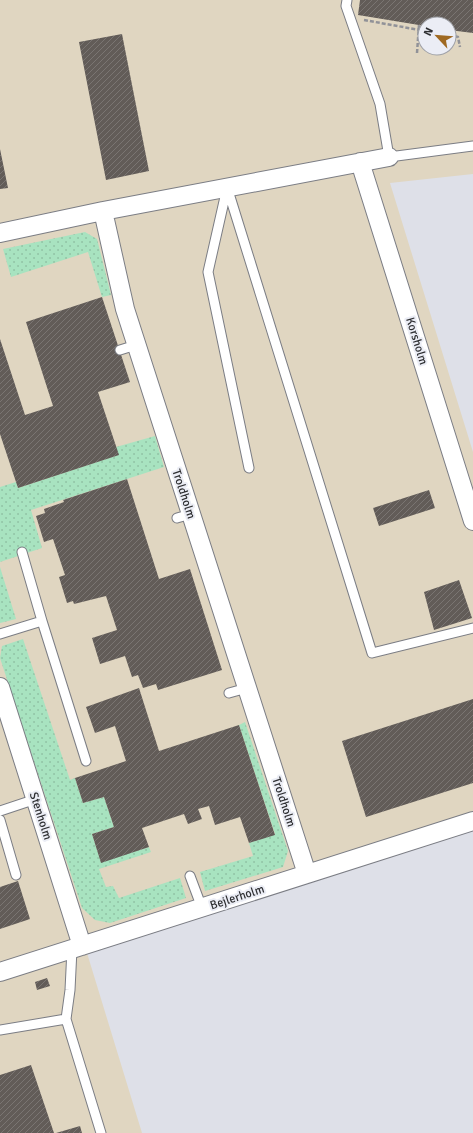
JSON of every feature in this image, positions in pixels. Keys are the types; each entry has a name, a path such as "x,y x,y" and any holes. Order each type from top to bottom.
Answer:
{"street":[{"path":"0,233 103,211 389,157"},
{"name":"Korsholm","path":"360,162 473,520"},
{"name":"Troldholm","path":"103,211 125,310 128,348 153,412 184,516 247,688 307,874"},
{"name":"Stenholm","path":"0,687 36,799 77,948"},
{"name":"Bejlerholm","path":"0,972 473,821"}],"lane":[{"path":"347,0 346,6 380,104 389,157 473,146"},
{"path":"227,187 208,272 249,468"},
{"path":"227,187 372,653 473,628"},
{"path":"22,552 86,761"},
{"path":"0,634 42,621"},
{"path":"229,693 247,688"},
{"path":"0,811 36,799"},
{"path":"0,820 16,875"},
{"path":"190,876 202,908"},
{"path":"77,948 66,1019 101,1133"},
{"path":"0,1030 66,1019"}],"path":[{"path":"351,18 417,30"},
{"path":"457,37 460,47"}],"shaded area":[{"path":"0,0 473,0 473,174 390,183 473,452 473,825 87,953 142,1133 0,1133"}],"green space":[{"path":"85,232 97,239 111,295 102,297 88,252 11,277 3,249"},
{"path":"155,436 164,467 31,510 42,548 0,562 0,487 16,482 18,488 118,455 116,447"},
{"path":"0,567 16,619 0,623"},
{"path":"23,639 70,780 75,778 83,803 104,797 114,827 92,834 101,862 149,847 151,852 99,869 106,887 113,886 119,898 180,878 186,898 110,923 95,920 82,908 0,658 2,646"},
{"path":"245,722 288,851 283,867 205,891 200,872 253,856 249,843 275,834 239,725"}],"building":[{"path":"360,0 473,0 473,33 457,31 457,16 417,16 417,25 358,15"},
{"path":"122,34 149,171 106,180 79,42"},
{"path":"0,149 8,188 0,189"},
{"path":"102,297 130,382 98,392 119,455 18,488 0,434 0,339 25,415 53,406 26,322"},
{"path":"127,479 159,579 190,569 222,670 158,690 156,684 143,688 138,675 132,677 125,656 100,664 92,638 117,630 106,596 74,604 73,601 67,603 59,577 65,575 53,539 44,542 36,516 45,513 44,509 64,502 63,500"},
{"path":"429,490 435,508 379,526 373,508"},
{"path":"459,580 472,618 434,630 424,592"},
{"path":"139,688 159,751 239,725 275,835 249,843 240,817 215,825 209,806 198,809 202,819 188,824 184,814 142,828 149,847 101,863 92,834 114,827 104,797 83,803 75,778 126,761 115,726 95,733 86,707"},
{"path":"473,699 473,783 366,817 342,741"},
{"path":"18,881 30,919 0,929 0,887"},
{"path":"47,978 50,986 37,990 35,982"},
{"path":"31,1065 54,1133 0,1133 0,1075"},
{"path":"80,1126 82,1133 56,1133"}]}
